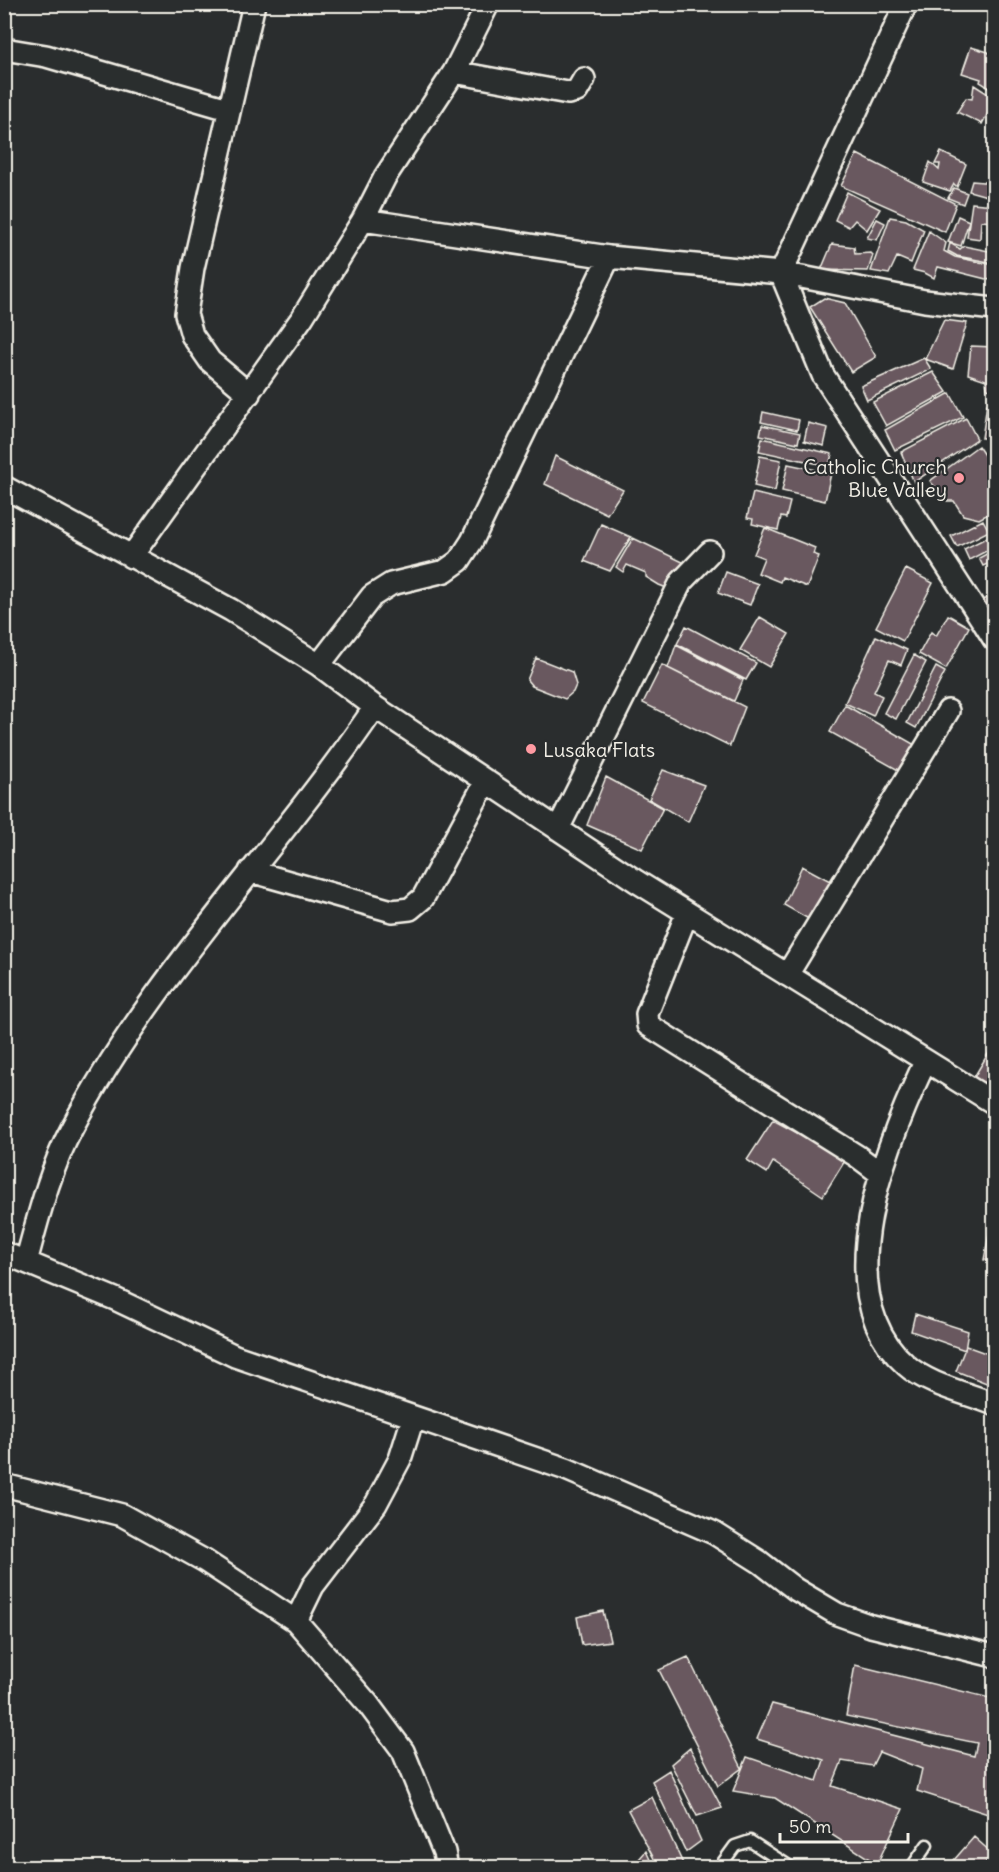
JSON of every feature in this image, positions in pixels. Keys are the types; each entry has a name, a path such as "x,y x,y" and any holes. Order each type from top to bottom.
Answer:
{"street":[{"path":"249,394 210,361 192,335 186,314 193,268 254,4"},
{"path":"131,557 302,318 363,220 385,177 454,72 488,4"},
{"path":"906,4 781,273 823,375 991,627"},
{"path":"4,50 46,56 228,109"},
{"path":"454,72 568,93 577,91 584,79"},
{"path":"363,220 609,257 781,273 925,301 994,309"},
{"path":"319,665 372,596 391,584 446,571 459,561 472,541 609,257"},
{"path":"4,487 231,610 319,665 375,707 687,913 994,1103"},
{"path":"558,829 676,589 694,566 710,552"},
{"path":"26,1262 38,1217 70,1130 117,1050 250,871 331,771 375,707"},
{"path":"787,975 948,711"},
{"path":"250,871 392,911 410,909 423,898 486,781"},
{"path":"687,913 647,1014 648,1025 857,1156 881,1174"},
{"path":"925,1062 898,1119 881,1174 867,1249 866,1284 873,1315 887,1346 909,1368 994,1404"},
{"path":"4,1253 115,1299 235,1356 566,1469 714,1533 760,1562 795,1589 837,1614 871,1626 994,1656"},
{"path":"296,1621 313,1586 376,1504 400,1459 413,1418"},
{"path":"4,1485 122,1515 206,1561 296,1621 368,1704 403,1751 444,1852 447,1868"}],"lane":[{"path":"719,1868 735,1846 750,1841 792,1868"},
{"path":"911,1868 927,1845"}],"building":[{"path":"973,4 994,4 994,15"},
{"path":"971,47 988,52 994,58 994,91 980,82 981,79 962,73"},
{"path":"974,85 993,97 992,101 988,99 989,111 982,124 957,112 966,98 972,99"},
{"path":"941,152 966,164 957,187 954,184 950,191 923,182 930,162 939,170 940,164 935,164"},
{"path":"857,154 956,204 945,232 841,186"},
{"path":"972,181 994,183 994,198 969,191"},
{"path":"954,188 967,193 963,204 948,198"},
{"path":"847,192 880,209 867,230 855,220 849,227 835,220"},
{"path":"972,203 994,205 994,222 981,221 980,239 967,237"},
{"path":"958,216 969,221 961,246 948,242"},
{"path":"890,217 906,220 924,230 911,263 897,257 889,274 871,271"},
{"path":"877,219 885,223 877,240 867,238"},
{"path":"929,231 946,243 944,251 955,257 994,265 994,281 938,267 934,278 913,270"},
{"path":"950,243 960,249 964,246 994,252 994,263 957,256 948,251"},
{"path":"832,244 854,247 855,254 871,253 873,255 868,271 821,270"},
{"path":"824,298 845,303 876,357 851,372 810,307"},
{"path":"944,320 967,323 953,369 925,359"},
{"path":"971,346 994,347 994,391 987,389 986,380 968,374"},
{"path":"924,358 931,369 867,400 861,386"},
{"path":"933,372 947,392 886,426 873,402"},
{"path":"950,393 963,417 895,450 885,430"},
{"path":"987,404 994,405 994,444 991,443 992,438 982,438"},
{"path":"763,412 799,420 797,430 761,422"},
{"path":"966,418 977,439 914,482 901,452"},
{"path":"808,423 828,428 824,446 804,441"},
{"path":"762,425 800,433 798,443 760,435"},
{"path":"762,438 832,454 829,466 759,451"},
{"path":"978,446 994,470 992,473 994,476 994,511 979,519 963,515 954,501 947,501 930,481"},
{"path":"555,456 623,490 607,514 545,484"},
{"path":"760,456 781,460 775,491 754,486"},
{"path":"788,464 831,473 825,501 782,491"},
{"path":"753,493 790,502 786,518 781,517 778,530 752,524 753,519 747,518"},
{"path":"983,520 989,531 957,547 951,536"},
{"path":"601,524 631,537 610,571 584,561"},
{"path":"765,528 815,548 813,554 819,556 807,587 782,577 780,582 758,573 764,558 754,554"},
{"path":"994,534 994,547 969,560 964,549"},
{"path":"633,538 689,565 672,590 646,577 646,573 627,565 623,572 616,567"},
{"path":"994,550 994,561 983,566 979,558"},
{"path":"906,569 933,583 903,641 876,627"},
{"path":"726,572 758,584 750,605 718,593"},
{"path":"994,594 994,609 989,611 983,600"},
{"path":"948,615 969,627 946,669 919,654 931,632 936,636"},
{"path":"760,617 789,634 769,667 740,650"},
{"path":"686,626 756,663 746,680 677,644"},
{"path":"876,636 907,650 901,665 889,660 874,692 882,696 873,716 845,703"},
{"path":"676,645 743,680 734,701 668,668"},
{"path":"914,655 926,662 896,719 884,713"},
{"path":"536,658 572,672 576,685 573,692 565,699 532,686 527,680"},
{"path":"662,665 745,707 730,746 643,703"},
{"path":"936,667 945,672 916,728 907,723"},
{"path":"845,705 915,745 900,771 830,732"},
{"path":"663,770 704,785 688,822 649,799"},
{"path":"606,777 663,808 642,849 587,825"},
{"path":"802,866 832,882 812,921 784,905"},
{"path":"994,1044 994,1089 974,1077"},
{"path":"773,1120 846,1159 823,1196 773,1162 767,1173 747,1160"},
{"path":"992,1219 994,1219 994,1262 984,1260"},
{"path":"915,1314 968,1331 965,1350 911,1331"},
{"path":"966,1346 994,1356 994,1386 956,1371"},
{"path":"603,1611 610,1641 582,1645 577,1617"},
{"path":"688,1657 742,1768 718,1786 659,1670"},
{"path":"855,1665 994,1699 994,1749 990,1759 994,1760 994,1816 917,1791 922,1769 879,1752 872,1766 842,1761 832,1786 903,1809 877,1864 775,1798 733,1791 747,1757 817,1781 824,1760 757,1739 772,1704 974,1756 977,1743 846,1716"},
{"path":"690,1748 722,1808 697,1816 671,1764"},
{"path":"669,1770 701,1841 686,1852 652,1781"},
{"path":"652,1797 685,1868 659,1868 628,1810"},
{"path":"974,1837 993,1854 981,1868 947,1868"},
{"path":"646,1851 654,1868 632,1868 632,1867"}],"place":[{"name":"Catholic Church Blue Valley","path":"959,478"},
{"name":"Lusaka Flats","path":"531,749"}]}
